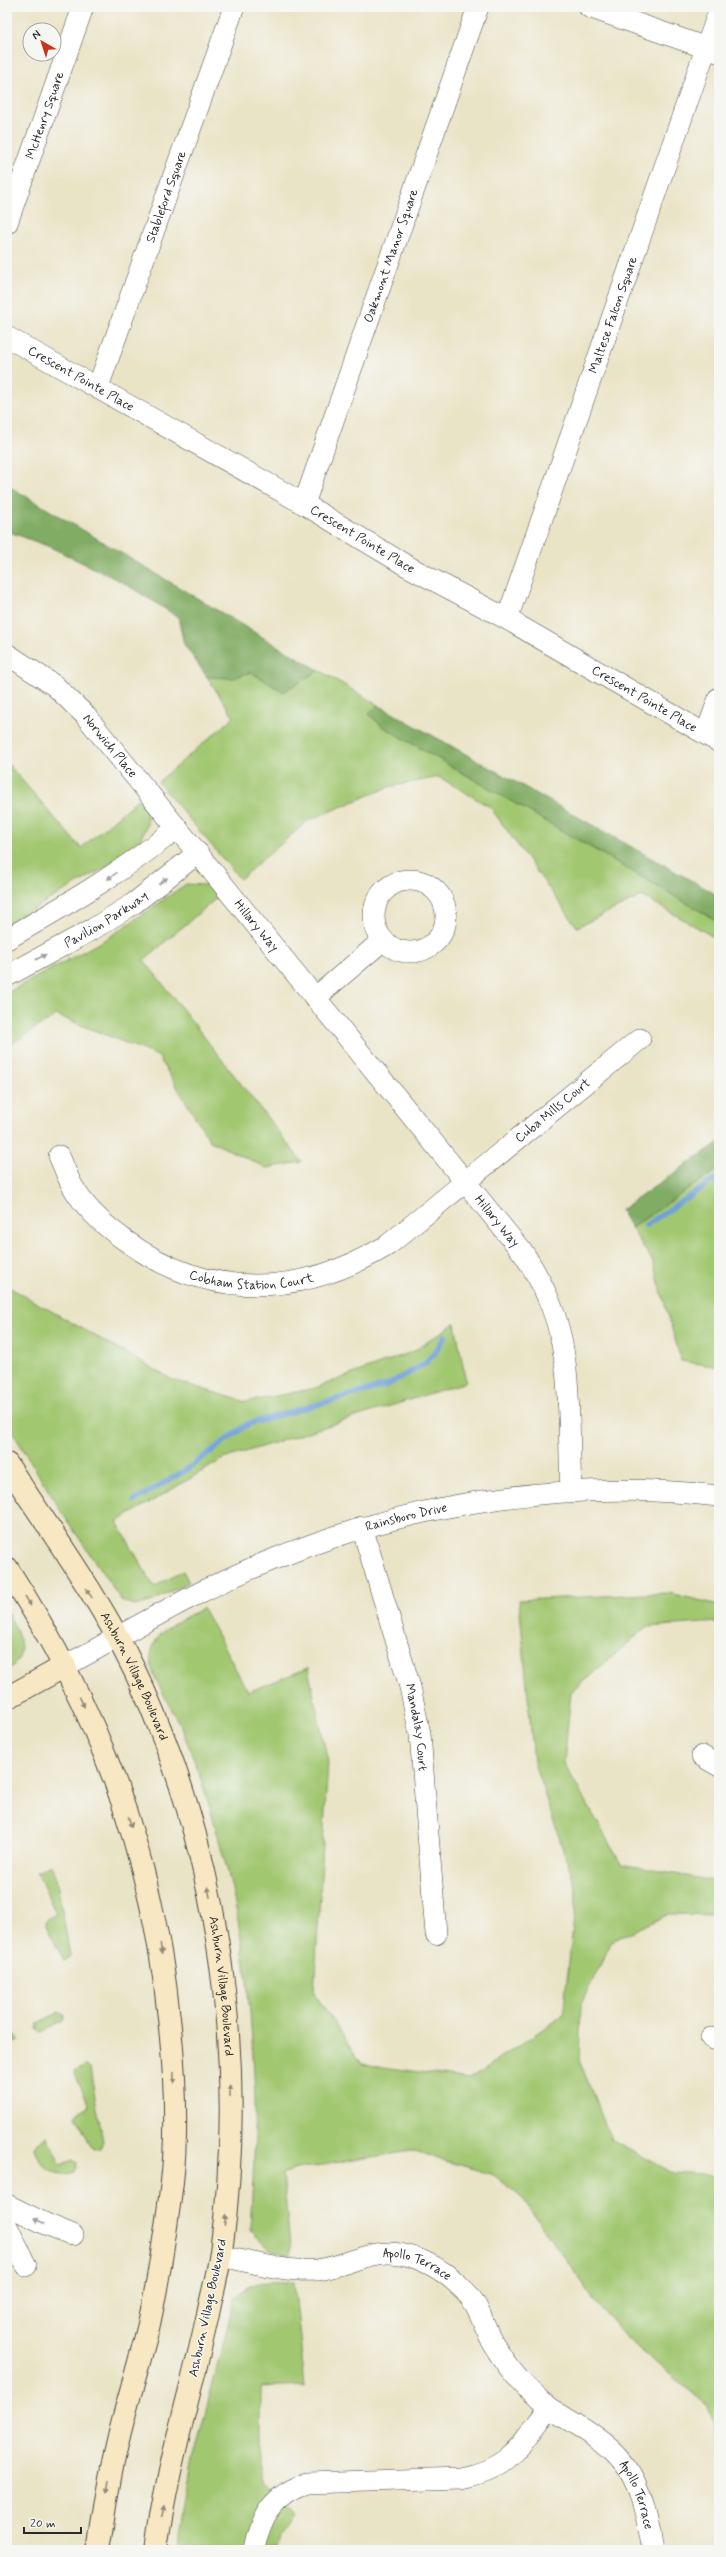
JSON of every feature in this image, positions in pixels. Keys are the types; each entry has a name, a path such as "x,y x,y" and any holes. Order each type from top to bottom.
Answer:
{"main road":[{"name":"Ashburn Village Boulevard","path":"7,1464 117,1638 156,1720 182,1794 204,1870 216,1932 231,2089 230,2162 221,2256 195,2372 172,2458 156,2550"},
{"path":"7,1568 65,1666 111,1768 132,1832 160,1943 174,2065 175,2134 172,2181 162,2250 149,2323 116,2448 98,2550"},
{"path":"7,1698 65,1666"}],"street":[{"name":"McHenry Square","path":"7,223 83,7"},
{"name":"Stableford Square","path":"98,387 234,7"},
{"name":"Oakmont Manor Square","path":"304,504 478,7"},
{"path":"589,7 713,50"},
{"name":"Maltese Falcon Square","path":"507,619 713,50 719,11"},
{"name":"Crescent Pointe Place","path":"7,337 304,504 407,566 507,619 712,738"},
{"name":"Norwich Place","path":"7,654 55,686 86,715 198,853"},
{"path":"712,738 719,698"},
{"path":"7,939 77,899 147,852 177,828"},
{"name":"Pavilion Parkway","path":"7,976 93,929 132,904 198,853"},
{"name":"Hillary Way","path":"198,853 524,1254 540,1280 553,1308 561,1338 565,1369 571,1490"},
{"path":"315,998 382,941"},
{"name":"Cuba Mills Court","path":"467,1183 640,1039"},
{"name":"Cobham Station Court","path":"59,1156 73,1188 92,1212 114,1233 140,1251 167,1266 196,1276 226,1283 257,1285 303,1281 332,1273 361,1261 388,1246 467,1183"},
{"name":"Rainsboro Drive","path":"65,1666 206,1590 261,1564 362,1528 474,1501 571,1490 624,1489 719,1496"},
{"name":"Mandalay Court","path":"362,1528 410,1687 420,1734 436,1934"},
{"path":"7,2204 46,2224 73,2235"},
{"path":"7,2226 26,2266"},
{"name":"Apollo Terrace","path":"221,2256 299,2270 332,2267 374,2254 391,2254 410,2257 432,2264 451,2277 467,2293 506,2365 525,2388 549,2408 597,2436 621,2460 639,2489 646,2512 653,2550"},
{"path":"254,2550 257,2532 266,2511 282,2494 293,2488 308,2483 460,2478 482,2474 512,2456 549,2408"}],"green space":[{"path":"7,485 319,670 283,692 251,672 233,678 207,677 184,644 178,617 124,583 50,547 7,531"},
{"path":"319,670 378,705 369,714 382,726 719,922 719,940 642,896 577,927 490,807 439,777 389,787 309,820 240,879 158,782 234,717 207,677 233,678 251,672 283,692"},
{"path":"378,705 719,896 719,922 382,726 369,714"},
{"path":"7,763 81,848 139,798 147,812 147,825 139,843 106,867 7,924"},
{"path":"186,884 208,885 220,895 144,960 302,1162 267,1168 210,1141 158,1056 56,1015 7,1047 7,993 108,938"},
{"path":"719,1142 719,1168 631,1228 621,1210"},
{"path":"719,1168 719,1367 681,1361 653,1262 631,1228"},
{"path":"7,1286 173,1380 246,1402 315,1388 414,1351 455,1323 466,1382 223,1459 117,1522 154,1587 183,1571 189,1582 151,1602 135,1606 121,1600 64,1516 7,1423"},
{"path":"669,1593 719,1605 719,1622 647,1627 571,1692 564,1763 621,1864 719,1882 719,1915 669,1914 612,1941 581,2004 579,2060 611,2139 673,2173 719,2176 719,2441 708,2406 626,2338 590,2295 523,2199 494,2175 411,2151 296,2169 283,2174 291,2256 271,2251 250,2231 254,2168 255,2104 250,2012 243,1948 224,1858 200,1776 181,1728 155,1678 151,1665 151,1654 154,1644 160,1636 175,1623 203,1608 248,1692 308,1668 328,1762 314,1993 362,2064 470,2079 563,2015 577,1891 534,1763 519,1600"},
{"path":"7,1613 18,1635 21,1651 15,1665 7,1670"},
{"path":"51,1866 55,1872 70,1955 69,1958 64,1961 45,1924 46,1920 56,1914 37,1872"},
{"path":"59,2012 65,2015 63,2021 42,2032 37,2030 38,2023"},
{"path":"15,2035 19,2040 7,2048 7,2037"},
{"path":"86,2065 90,2069 103,2141 100,2149 93,2150 76,2116 80,2110 89,2106 74,2072"},
{"path":"47,2137 61,2165 72,2160 78,2163 75,2172 68,2175 61,2175 48,2170 43,2165 34,2146"},
{"path":"262,2282 294,2282 305,2386 261,2388 261,2480 294,2520 281,2536 278,2550 178,2550 193,2460 235,2298 248,2287"}],"waterway":[{"path":"646,1225 719,1177"},
{"path":"134,1501 186,1470 248,1424 387,1385 423,1365 434,1354 445,1336"}]}
